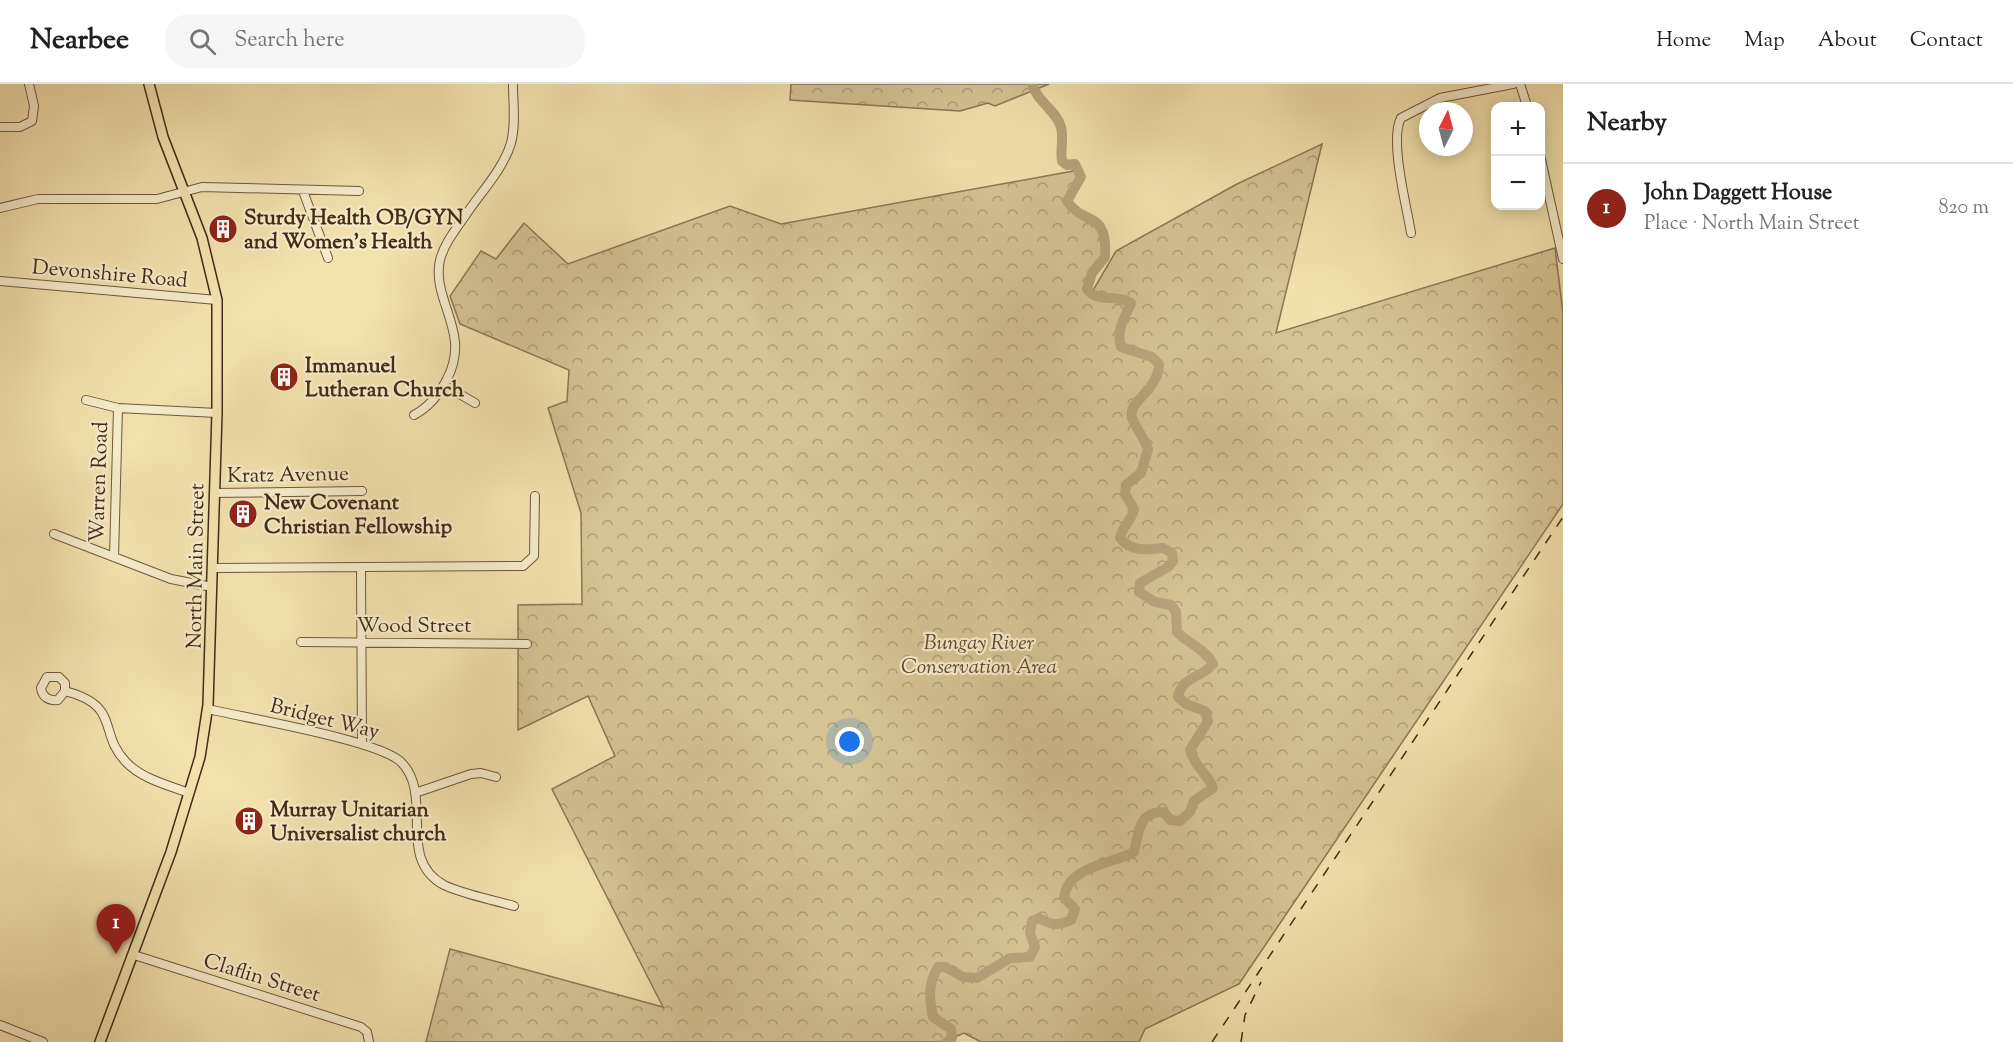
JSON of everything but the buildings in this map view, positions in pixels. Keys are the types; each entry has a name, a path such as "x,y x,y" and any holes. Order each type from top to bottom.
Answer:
{"main road":[{"name":"North Main Street","path":"100,1042 134,955 189,793 200,757 208,709 217,413 217,300 202,238 162,137 149,84"}],"street":[{"path":"0,127 20,127 32,121 34,106 29,84"},
{"path":"414,415 426,408 444,385 452,370 456,349 454,329 440,276 440,260 457,227 502,164 510,145 513,84"},
{"path":"1411,233 1397,144 1398,124 1401,118 1440,98 1513,84"},
{"path":"1520,84 1526,102"},
{"path":"1540,156 1563,259"},
{"path":"0,208 38,200 157,199 202,187 359,191"},
{"path":"303,190 328,258"},
{"name":"Devonshire Road","path":"0,281 217,300"},
{"path":"444,385 475,403"},
{"path":"86,400 118,408 217,413"},
{"name":"Warren Road","path":"114,557 118,408"},
{"name":"Kratz Avenue","path":"214,493 362,491"},
{"path":"212,568 520,566 529,563 535,551 535,496"},
{"path":"54,534 171,579 212,587"},
{"path":"361,568 362,744"},
{"name":"Wood Street","path":"301,642 527,644"},
{"path":"65,691 84,697 100,708 127,764 149,778 189,793"},
{"name":"Bridget Way","path":"208,709 362,744 379,749 401,762 408,772 415,793 417,848 428,872 445,885 514,906"},
{"path":"415,793 471,774 481,773 496,777"},
{"name":"Claflin Street","path":"134,955 361,1027 367,1032 369,1042"},
{"path":"0,1025 43,1042"}],"green space":[{"path":"791,84 1049,84 995,106 988,103 960,111 790,100"},
{"name":"Bungay River Conservation Area","path":"1322,144 1276,333 1555,248 1563,313 1563,504 1239,984 1145,1029 1139,1042 981,1042 964,1033 943,1042 426,1042 450,949 663,1007 552,789 615,756 588,696 518,730 518,605 582,604 581,513 548,408 567,401 569,370 460,324 450,296 481,251 496,259 524,223 568,264 730,206 781,224 1079,170 1079,183 1067,201 1072,209 1097,222 1103,231 1105,257 1092,273 1087,289 1091,294 1116,251 1237,184"}],"waterway":[{"path":"947,1042 952,1038 951,1029 933,1017 931,1004 931,985 938,967 945,967 963,977 977,978 1010,958 1030,957 1035,947 1030,933 1032,921 1039,918 1058,924 1071,920 1075,909 1064,898 1067,887 1073,879 1092,867 1134,852 1141,824 1149,815 1164,812 1170,820 1180,821 1190,812 1194,801 1213,788 1194,761 1190,750 1208,721 1205,711 1186,704 1178,697 1187,681 1213,664 1207,655 1177,632 1176,612 1171,605 1155,602 1139,592 1140,583 1168,567 1173,561 1172,553 1163,548 1134,548 1120,538 1134,509 1125,494 1126,485 1141,473 1148,449 1132,418 1132,412 1134,406 1154,382 1159,364 1152,357 1121,347 1120,330 1131,303 1096,296 1087,289 1092,273 1105,257 1103,232 1099,225 1073,209 1067,201 1081,177 1075,164 1067,165 1062,161 1062,135 1059,121 1038,96 1032,84"}],"railway":[{"path":"1212,1042 1563,517"},
{"path":"1241,1042 1245,1015 1261,982"}],"place":[{"name":"Sturdy Health OB/GYN and Women's Health","path":"223,229"},
{"name":"Immanuel Lutheran Church","path":"284,377"},
{"name":"New Covenant Christian Fellowship","path":"243,514"},
{"name":"Murray Unitarian Universalist church","path":"249,821"},
{"name":"John Daggett House","path":"116,954"}]}
